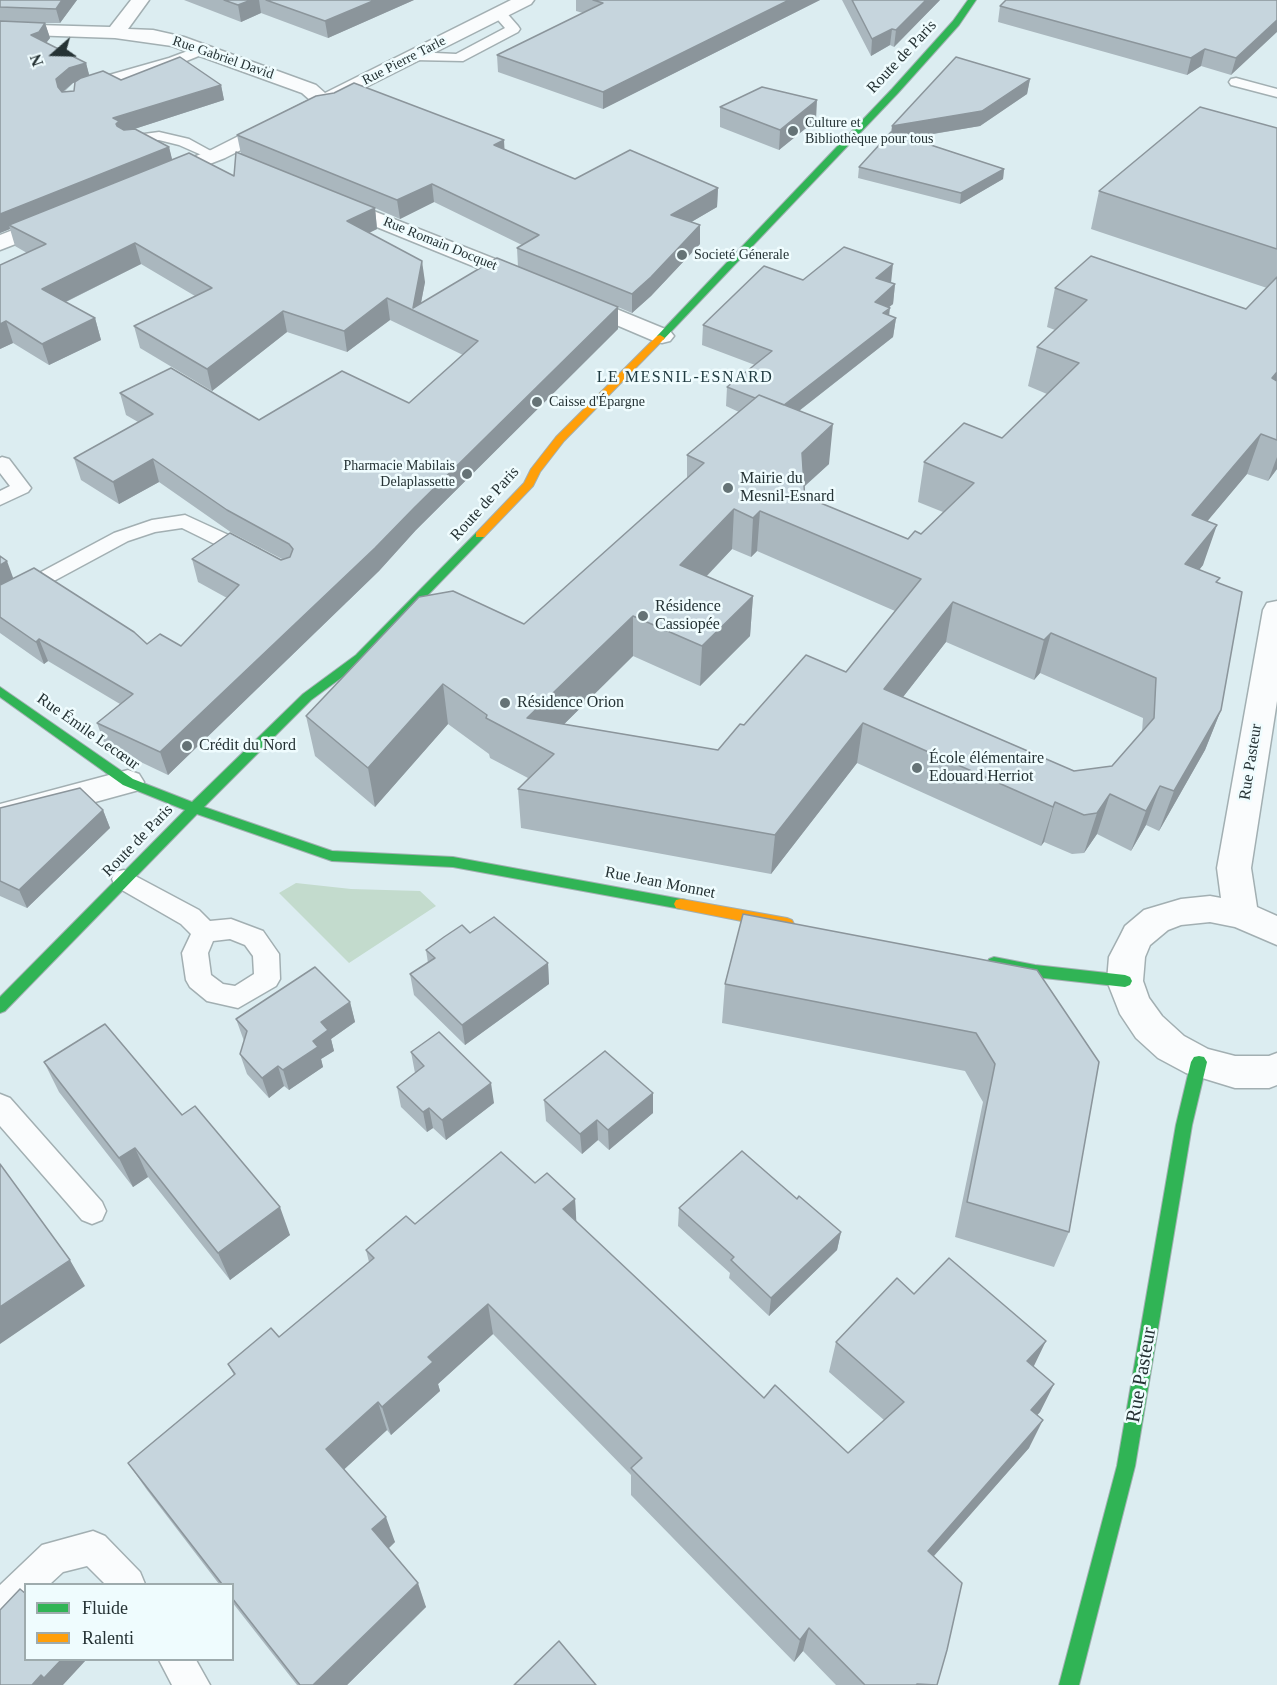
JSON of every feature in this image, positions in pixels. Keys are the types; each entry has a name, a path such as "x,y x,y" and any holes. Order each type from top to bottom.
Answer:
{"main road":[{"name":"Route de Paris","path":"0,1007 194,808 307,697 360,658 529,484 535,471 560,439 662,336 895,91 956,23 972,0"},
{"name":"Rue Émile Lecœur","path":"0,691 128,782 194,808"},
{"name":"Rue Jean Monnet","path":"194,808 332,856 453,861 801,927"},
{"path":"977,960 1035,971 1125,981"},
{"name":"Rue Pasteur","path":"1069,1685 1126,1466 1184,1125 1199,1062"}],"street":[{"path":"115,33 140,0"},
{"name":"Rue Pierre Tarle","path":"149,182 216,155 525,0"},
{"name":"Rue Gabriel David","path":"0,29 153,36 201,50 309,89 323,102"},
{"path":"216,155 246,165"},
{"name":"Rue Romain Docquet","path":"312,192 662,336"},
{"path":"0,243 74,212"},
{"name":"Rue Pasteur","path":"1241,915 1234,868 1277,610"},
{"path":"0,816 128,782"},
{"path":"1277,931 1241,915 1210,909 1181,912 1156,921 1137,936 1127,957 1125,981 1133,1004 1149,1027 1172,1047 1199,1062 1235,1072 1269,1072 1277,1069"}],"lane":[{"path":"74,92 79,88 174,61 201,50"},
{"path":"1236,82 1277,93"},
{"path":"129,140 159,136 184,142 216,155"},
{"path":"0,499 21,488 2,463"},
{"path":"0,603 121,537 152,526 185,521 265,561"},
{"path":"124,879 190,917 205,932"},
{"path":"0,1106 92,1212"},
{"path":"27,1583 54,1557 93,1548 127,1583"},
{"path":"0,1609 24,1586"},
{"path":"177,1661 192,1685"}],"green space":[{"path":"296,883 351,889 420,891 436,906 349,963 279,893"}],"building":[{"path":"0,0 62,0 56,9 0,7"},
{"path":"224,0 251,0 238,5"},
{"path":"266,0 375,0 325,21"},
{"path":"593,0 789,0 603,92 497,55 603,3"},
{"path":"852,0 926,0 896,30 892,29 872,39"},
{"path":"1006,0 1277,0 1277,20 1236,58 1205,49 1191,58 1000,6"},
{"path":"0,21 45,23 39,32 31,35 86,63 69,68 56,79 62,92 74,91 75,82 103,71 121,80 180,57 221,85 113,118 119,121 117,126 124,130 135,129 169,147 0,214"},
{"path":"956,57 1030,79 982,111 892,126"},
{"path":"354,83 504,140 494,145 575,179 630,150 718,188 671,215 700,225 632,294 517,248 539,235 432,184 397,200 237,135 316,96 334,93"},
{"path":"762,87 817,100 780,130 720,107"},
{"path":"1200,107 1277,128 1277,249 1099,191"},
{"path":"891,132 1004,169 961,193 859,167"},
{"path":"236,152 375,208 347,221 422,261 413,308 497,258 618,307 375,548 160,752 97,723 133,694 39,639 36,642 0,617 0,585 34,568 134,632 147,644 160,634 181,646 239,585 192,559 230,533 281,560 290,557 293,549 289,544 227,510 153,459 113,482 74,458 153,414 120,393 171,368 259,420 342,371 409,403 478,341 387,298 344,331 283,311 207,369 134,326 212,288 135,243 42,289 95,318 42,344 6,321 0,324 0,265 46,244 9,225 189,153 234,176"},
{"path":"844,247 893,264 876,278 895,284 875,302 890,308 883,313 896,318 784,405 759,395 755,398 727,387 772,351 703,325 764,266 803,280"},
{"path":"1091,256 1246,309 1277,277 1277,372 1272,378 1277,381 1277,440 1261,434 1192,515 1217,525 1185,564 1220,578 1216,582 1242,592 1221,710 1174,791 1160,786 1146,811 1110,794 1097,813 1084,815 1055,802 1053,807 863,723 775,835 518,789 554,754 486,718 487,715 443,684 368,768 306,716 419,597 453,591 524,624 704,463 687,455 759,395 833,424 802,453 805,501 806,497 908,539 915,531 921,534 974,483 924,462 964,423 1002,438 1079,363 1037,347 1087,300 1055,288","holes":["734,509 753,518 760,511 921,579 846,672 806,655 744,725 740,724 718,750 527,718 633,616 702,646 753,596 680,565","953,602 1044,640 1051,633 1156,678 1154,718 1112,766 1074,771 884,689"]},
{"path":"0,556 7,561 0,565"},
{"path":"80,788 103,810 19,890 0,881 0,808"},
{"path":"743,914 1037,970 1099,1062 1069,1232 967,1202 995,1064 976,1033 725,984"},
{"path":"494,917 548,963 462,1025 410,974 435,958 426,950 444,937 462,925 470,933"},
{"path":"315,967 350,1002 321,1022 328,1030 313,1041 318,1047 283,1070 278,1066 262,1078 240,1054 247,1031 236,1019"},
{"path":"105,1024 182,1115 195,1106 280,1207 218,1253 135,1148 119,1158 44,1062"},
{"path":"439,1032 491,1083 442,1120 429,1108 423,1112 397,1087 424,1066 411,1052"},
{"path":"605,1051 653,1093 608,1130 597,1120 580,1134 544,1100"},
{"path":"742,1151 797,1199 799,1196 841,1232 771,1298 731,1260 734,1257 679,1208"},
{"path":"501,1152 535,1183 547,1173 575,1199 563,1209 764,1398 775,1385 848,1453 904,1402 836,1342 897,1278 914,1294 949,1258 1046,1341 1027,1361 1054,1384 1031,1410 1043,1420 928,1551 962,1583 937,1685 865,1685 809,1628 800,1640 631,1468 642,1458 488,1304 428,1357 433,1362 382,1407 378,1402 326,1449 386,1517 372,1529 418,1583 313,1685 300,1685 234,1601 234,1583 221,1583 128,1463 235,1374 228,1364 271,1328 279,1337 374,1258 366,1250 406,1216 415,1224"},
{"path":"0,1164 70,1260 0,1307"},
{"path":"20,1589 24,1592 24,1661 60,1661 44,1678 41,1675 32,1685 0,1685 0,1610"},
{"path":"559,1641 596,1685 514,1685"}],"traffic: fast":[{"path":"660,338 895,91 956,23 972,0"},
{"path":"0,1007 244,758 307,697 360,658 480,535"},
{"path":"0,691 128,782 193,808 332,856 453,862 681,904"},
{"path":"994,963 1035,971 1125,981"},
{"path":"1069,1685 1126,1466 1184,1125 1199,1062"}],"traffic: slow":[{"path":"480,535 529,484 535,471 560,439 660,338"},
{"path":"681,904 787,924"}],"place":[{"name":"Culture et Bibliothèque pour tous","path":"793,131"},
{"name":"Societé Génerale","path":"682,255"},
{"name":"Caisse d'Épargne","path":"537,402"},
{"name":"Pharmacie Mabilais Delaplassette","path":"467,474"},
{"name":"Mairie du Mesnil-Esnard","path":"728,488"},
{"name":"Résidence Cassiopée","path":"643,616"},
{"name":"Résidence Orion","path":"505,703"},
{"name":"Crédit du Nord","path":"187,746"},
{"name":"École élémentaire Edouard Herriot","path":"917,768"}],"district":[{"name":"LE MESNIL-ESNARD","path":"685,378"}]}
